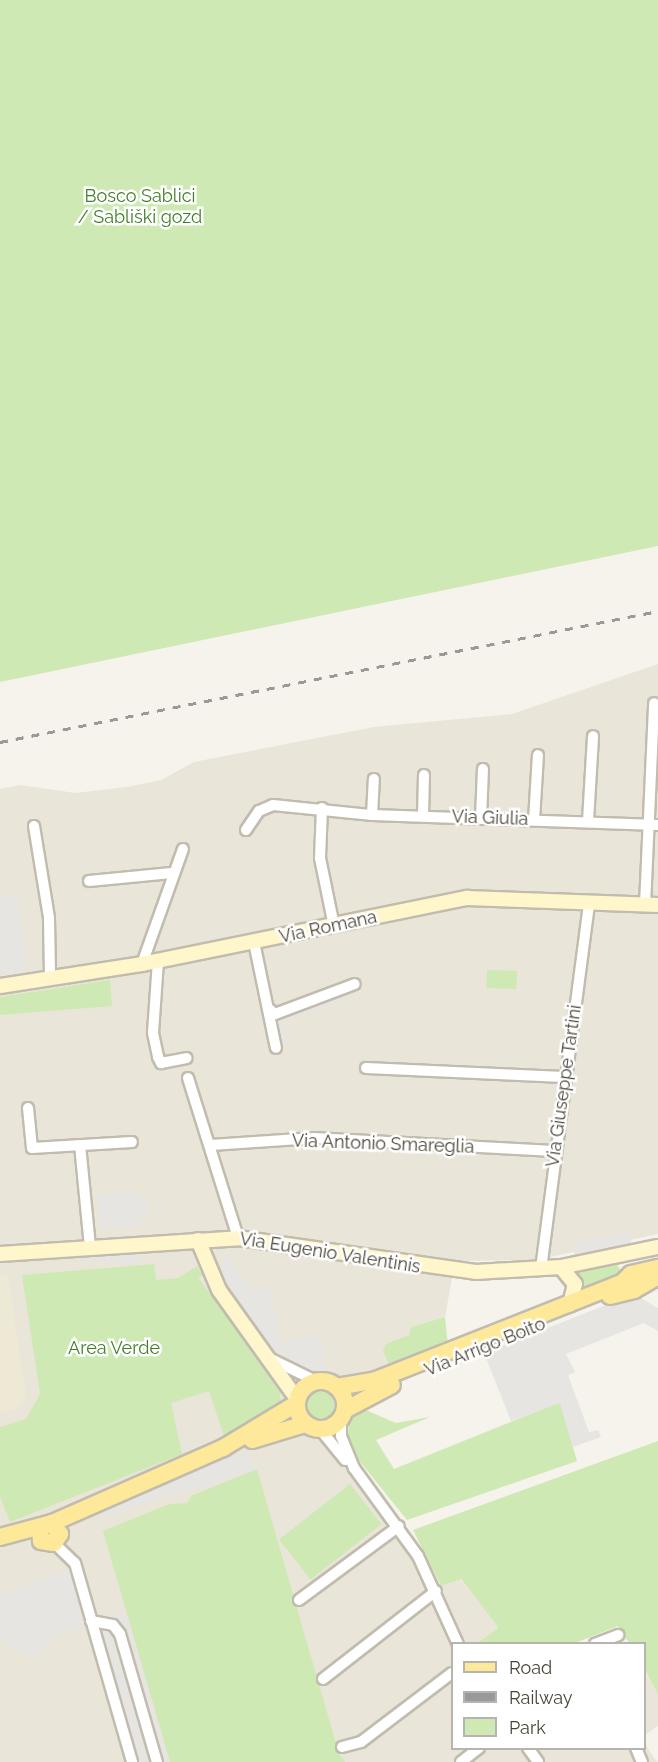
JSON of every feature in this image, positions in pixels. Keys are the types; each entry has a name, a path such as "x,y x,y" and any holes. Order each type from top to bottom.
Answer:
{"main road":[{"name":"Via Arrigo Boito","path":"223,1448 313,1427 343,1414 394,1384 658,1268"},
{"name":"Via Arrigo Boito","path":"0,1537 51,1532 223,1448 297,1401 316,1381 337,1387 376,1380 631,1281 658,1276"},
{"path":"337,1387 343,1414"},
{"path":"297,1401 313,1427"}],"street":[{"path":"651,905 654,703"},
{"path":"588,821 593,736"},
{"path":"534,820 538,755"},
{"path":"481,818 483,769"},
{"path":"423,816 424,775"},
{"path":"372,815 374,779"},
{"name":"Via Giulia","path":"246,830 265,807 322,808 372,815 652,825"},
{"path":"322,808 320,858 334,926"},
{"path":"34,826 49,918 50,978"},
{"path":"142,964 172,873 183,849"},
{"path":"89,881 172,873"},
{"name":"Via Romana","path":"0,986 142,964 467,898 651,905"},
{"name":"Via Giuseppe Tartini","path":"542,1269 554,1151 589,902"},
{"path":"254,942 276,1048"},
{"path":"158,960 153,1033 158,1057 161,1063 188,1058"},
{"path":"268,1008 275,1014 354,984"},
{"path":"366,1068 564,1077"},
{"path":"188,1078 212,1144 238,1238"},
{"path":"28,1108 32,1148 132,1142"},
{"name":"Via Antonio Smareglia","path":"212,1144 314,1138 554,1151"},
{"path":"80,1146 90,1247"},
{"name":"Via Eugenio Valentinis","path":"0,1254 238,1238 431,1268 542,1269 658,1247"},
{"path":"198,1240 219,1290 297,1401"},
{"path":"616,1256 631,1281"},
{"path":"561,1267 575,1284 570,1304"},
{"path":"268,1358 316,1381"},
{"path":"343,1414 341,1436 354,1468"},
{"path":"313,1427 354,1468 399,1526 436,1591 457,1642"},
{"path":"299,1600 399,1526"},
{"path":"51,1532 75,1563 132,1762"},
{"path":"322,1679 436,1591"},
{"path":"91,1621 113,1625 120,1634 157,1762"},
{"path":"600,1642 618,1635"},
{"path":"342,1747 361,1742 451,1674"},
{"path":"461,1762 478,1750"},
{"path":"529,1750 538,1762"}],"shaded area":[{"path":"658,664 658,1234 536,1260 455,1261 445,1317 411,1327 409,1335 386,1344 390,1367 349,1384 348,1417 325,1438 441,1586 460,1579 500,1628 479,1642 451,1642 451,1750 646,1750 646,1746 657,1762 0,1762 0,789 20,785 75,793 127,787 161,780 194,762 374,727 512,714"},
{"path":"16,895 29,970 0,974 0,898"},
{"path":"338,994 341,1002 284,1021 288,1043 280,1045 275,1017"},
{"path":"139,1192 140,1199 147,1198 148,1218 141,1218 142,1227 100,1228 97,1195"},
{"path":"629,1232 632,1245 575,1259 573,1243"},
{"path":"1,1241 139,1253 138,1265 0,1253"},
{"path":"226,1255 255,1293 269,1286 282,1342 318,1334 329,1371 305,1369 269,1347 220,1271"},
{"path":"8,1275 26,1396 20,1407 0,1413 0,1276"},
{"path":"634,1294 658,1308 658,1331 644,1323 566,1354 575,1372 568,1375 589,1432 598,1430 601,1437 573,1447 560,1403 511,1421 484,1353"},
{"path":"249,1450 255,1470 100,1517 94,1497"},
{"path":"69,1569 87,1624 57,1636 31,1657 0,1641 0,1594"},
{"path":"126,1612 169,1762 132,1762 91,1622"},
{"path":"646,1674 658,1695 658,1726 646,1734"}],"green space":[{"name":"Bosco Sablici / Sabliški gozd","path":"0,0 658,0 658,546 0,682"},
{"path":"487,970 517,971 516,989 486,988"},
{"path":"110,980 112,1006 0,1015 0,997"},
{"path":"616,1262 622,1274 585,1289 576,1271"},
{"name":"Area Verde","path":"154,1264 156,1280 178,1278 197,1266 203,1276 198,1277 279,1391 282,1405 224,1436 209,1391 171,1403 182,1454 10,1522 0,1497 0,1427 26,1419 40,1394 22,1275"},
{"path":"445,1317 448,1346 390,1367 383,1350 386,1344 409,1335 411,1327"},
{"path":"320,1391 330,1395 334,1405 330,1415 320,1419 310,1415 306,1405 310,1395"},
{"path":"560,1402 577,1461 407,1520 357,1458 347,1436 350,1420 361,1408 396,1423 430,1417 376,1440 394,1469"},
{"path":"658,1441 658,1695 646,1672 646,1642 628,1642 618,1626 578,1642 478,1642 499,1628 461,1579 441,1586 413,1530"},
{"path":"257,1469 339,1754 345,1762 170,1762 103,1531 169,1504 187,1503 191,1496"},
{"path":"350,1484 381,1524 310,1580 279,1539"}],"railway":[{"path":"0,742 658,611"}]}
